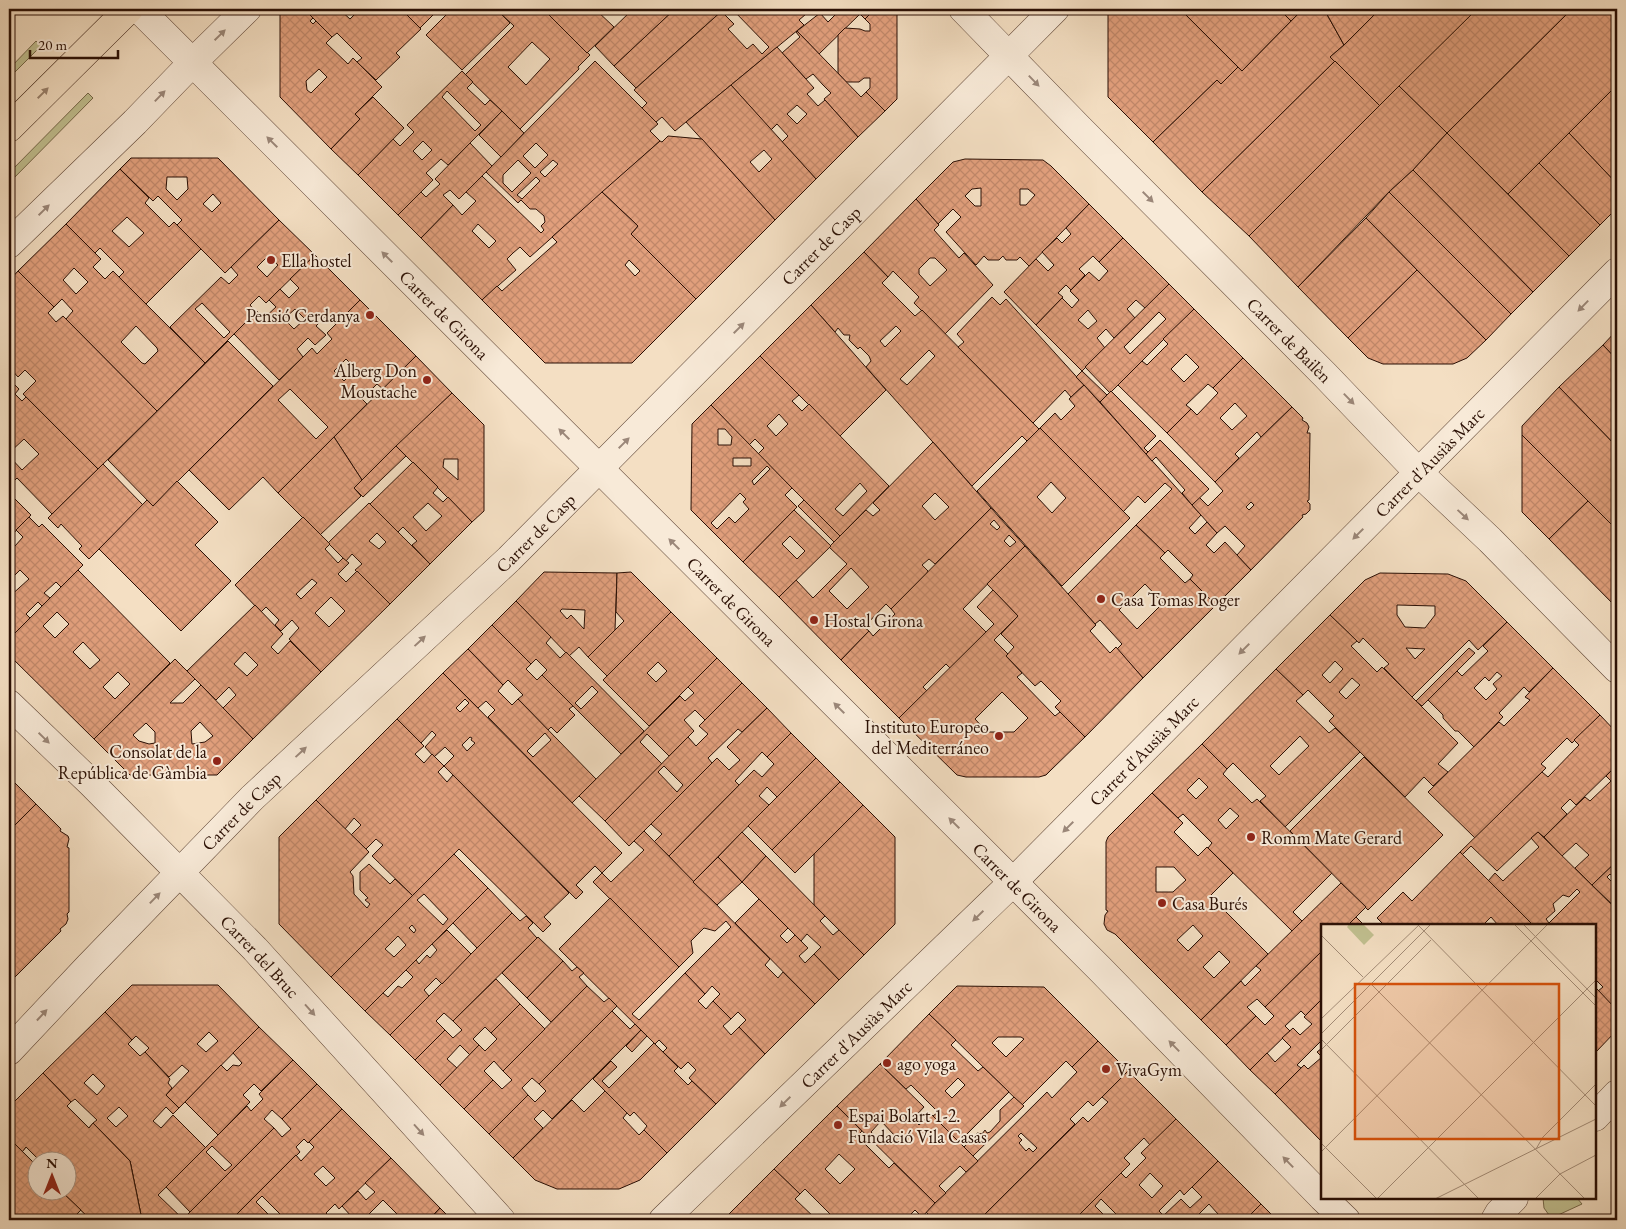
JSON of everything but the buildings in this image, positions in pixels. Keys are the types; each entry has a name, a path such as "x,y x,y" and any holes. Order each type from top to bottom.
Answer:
{"main road":[{"path":"9,128 129,9"}],"street":[{"name":"Carrer de Girona","path":"139,9 1013,882 1321,1195"},
{"path":"9,244 135,122 247,9"},
{"name":"Carrer de Bailèn","path":"963,9 1330,380 1419,473 1490,540 1617,670"},
{"name":"Carrer de Casp","path":"9,1051 252,798 509,559 1055,9"},
{"name":"Carrer d'Ausiàs Marc","path":"662,1220 1013,882 1617,272"},
{"name":"Carrer del Bruc","path":"9,704 92,784 255,949 501,1220"},
{"path":"1596,1116 1617,1094"},
{"name":"Carrer de Girona","path":"1325,1199 1346,1220"},
{"path":"1494,1220 1513,1199"}],"shaded area":[{"path":"36,41 41,46 9,78 9,69"},
{"path":"88,93 93,98 9,183 9,173"},
{"path":"1543,1199 1578,1199 1582,1204 1556,1216 1549,1215 1544,1208"}],"place":[{"name":"Ella hostel","path":"271,260"},
{"name":"Pensió Cerdanya","path":"370,315"},
{"name":"Alberg Don Moustache","path":"427,380"},
{"name":"Casa Tomas Roger","path":"1101,599"},
{"name":"Hostal Girona","path":"814,620"},
{"name":"Instituto Europeo del Mediterráneo","path":"999,736"},
{"name":"Consolat de la República de Gàmbia","path":"217,761"},
{"name":"Romm Mate Gerard","path":"1251,837"},
{"name":"Casa Burés","path":"1162,903"},
{"name":"ago yoga","path":"887,1063"},
{"name":"VivaGym","path":"1106,1069"},
{"name":"Espai Bolart 1-2. Fundació Vila Casas","path":"838,1125"}]}
